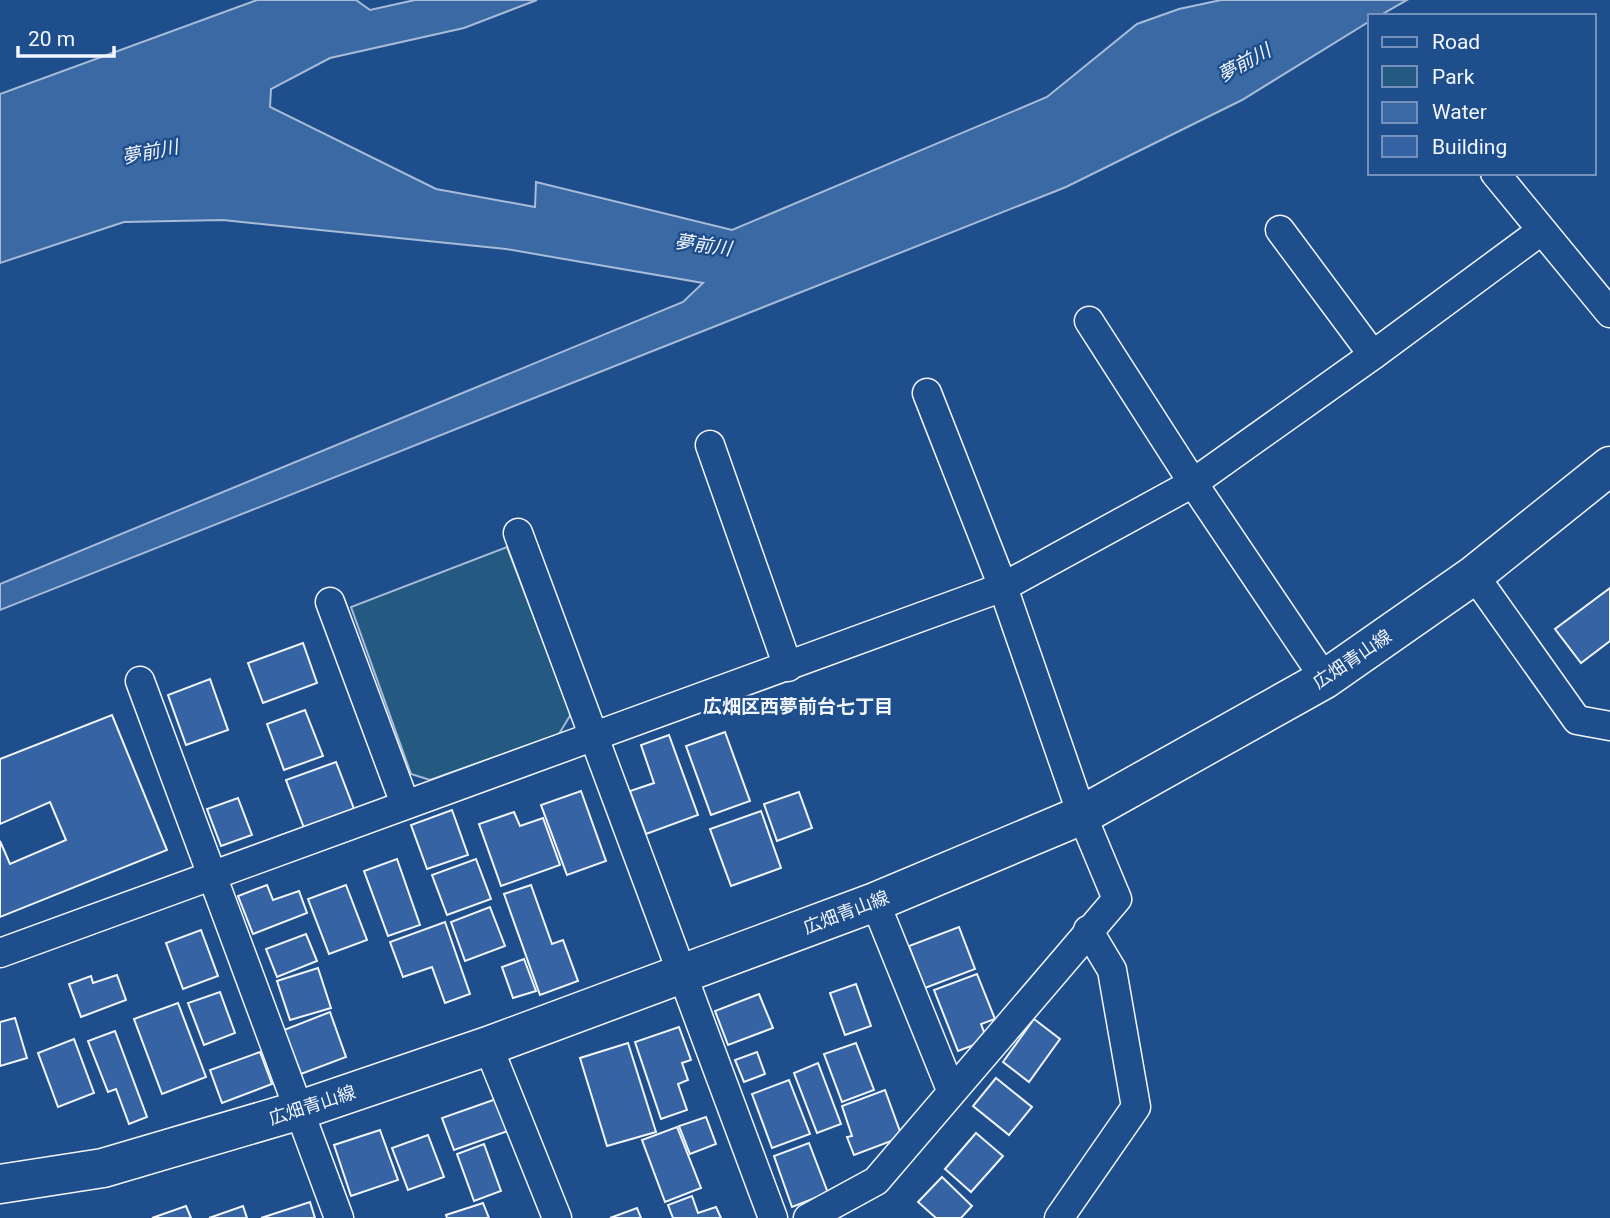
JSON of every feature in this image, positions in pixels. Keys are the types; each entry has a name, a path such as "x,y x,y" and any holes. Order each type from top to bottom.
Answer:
{"main road":[{"name":"広畑青山線","path":"0,1184 103,1168 300,1110 488,1046 875,902 1082,815 1325,679 1474,575 1610,466"}],"street":[{"path":"1497,175 1610,313"},
{"path":"1280,230 1373,355"},
{"path":"0,953 1003,587 1192,484 1541,231"},
{"path":"1089,321 1192,484 1325,679"},
{"path":"808,1218 876,1181 951,1090 1117,899 1082,815 1003,587 928,393"},
{"path":"710,445 788,667"},
{"path":"518,533 773,1218"},
{"path":"1474,575 1577,720 1610,726"},
{"path":"330,602 405,804"},
{"path":"140,681 340,1218"},
{"path":"875,902 951,1090"},
{"path":"1059,1218 1136,1107 1112,970 1088,930"},
{"path":"488,1046 557,1218"}],"green space":[{"path":"507,547 571,714 559,734 430,780 411,774 351,607"}],"water":[{"name":"夢前川","path":"257,0 356,0 370,10 415,0 537,0 464,28 330,58 271,89 270,107 436,189 535,207 536,182 732,230 1047,97 1137,24 1179,9 1221,0 1407,0 1382,14 1368,14 1368,22 1242,100 1066,187 0,610 0,584 683,302 703,283 506,249 223,220 124,222 0,263 0,94"}],"building":[{"path":"1610,588 1610,641 1581,663 1555,629"},
{"path":"303,643 317,683 263,703 248,663"},
{"path":"210,679 228,730 186,745 168,695"},
{"path":"305,710 323,756 284,770 267,724"},
{"path":"112,715 167,850 0,917 0,841 10,864 66,840 50,802 0,824 0,759"},
{"path":"725,732 750,801 711,815 686,746"},
{"path":"669,735 698,815 646,834 630,791 654,783 641,745"},
{"path":"336,762 354,809 304,828 286,780"},
{"path":"581,791 606,861 567,875 541,805"},
{"path":"799,792 812,828 777,841 764,804"},
{"path":"238,798 252,835 221,846 207,809"},
{"path":"452,810 468,855 427,869 411,825"},
{"path":"761,811 781,868 731,886 710,829"},
{"path":"514,812 520,826 543,818 560,865 501,886 479,824"},
{"path":"397,859 420,925 388,936 364,871"},
{"path":"476,859 491,899 447,915 432,875"},
{"path":"267,885 273,900 299,891 307,913 253,934 238,896"},
{"path":"346,885 367,940 329,954 308,899"},
{"path":"531,885 552,944 563,940 578,981 540,995 504,894"},
{"path":"490,907 505,946 465,961 451,922"},
{"path":"445,922 470,994 445,1003 432,967 403,977 390,942"},
{"path":"959,927 975,969 925,988 909,946"},
{"path":"201,930 218,976 183,989 166,943"},
{"path":"306,934 317,961 277,977 266,949"},
{"path":"524,959 536,991 513,998 502,967"},
{"path":"318,968 331,1008 290,1020 277,981"},
{"path":"977,974 995,1019 981,1024 987,1040 958,1051 934,990"},
{"path":"117,975 126,1000 81,1017 69,984 91,976 93,983"},
{"path":"856,984 871,1026 845,1035 830,993"},
{"path":"220,992 235,1033 204,1045 188,1003"},
{"path":"759,994 773,1028 728,1045 715,1011"},
{"path":"178,1003 206,1077 162,1094 134,1019"},
{"path":"330,1012 346,1057 301,1074 284,1030"},
{"path":"15,1018 27,1058 0,1066 0,1022"},
{"path":"1034,1019 1060,1039 1029,1082 1003,1062"},
{"path":"679,1027 691,1060 682,1063 688,1080 678,1084 687,1110 661,1119 635,1042"},
{"path":"115,1031 147,1117 129,1124 116,1089 108,1092 88,1041"},
{"path":"74,1039 94,1093 58,1107 38,1053"},
{"path":"628,1043 656,1132 607,1146 580,1058"},
{"path":"856,1043 874,1090 842,1102 824,1054"},
{"path":"260,1052 272,1084 222,1103 210,1070"},
{"path":"757,1052 765,1074 744,1082 735,1060"},
{"path":"818,1063 841,1124 817,1133 794,1073"},
{"path":"996,1078 1032,1107 1009,1135 973,1106"},
{"path":"789,1080 810,1134 772,1148 752,1094"},
{"path":"885,1090 902,1137 854,1155 847,1137 852,1136 842,1106"},
{"path":"496,1099 508,1131 454,1150 442,1118"},
{"path":"706,1117 716,1144 690,1154 679,1126"},
{"path":"677,1127 701,1188 665,1202 642,1140"},
{"path":"380,1130 398,1180 351,1196 334,1145"},
{"path":"976,1133 1003,1156 971,1192 945,1169"},
{"path":"428,1135 444,1177 408,1190 392,1148"},
{"path":"809,1143 828,1193 792,1207 774,1156"},
{"path":"484,1144 501,1191 474,1201 457,1154"},
{"path":"942,1177 972,1206 961,1218 936,1218 918,1202"},
{"path":"692,1196 698,1213 716,1207 721,1218 673,1218 668,1205"},
{"path":"310,1202 315,1218 261,1218"},
{"path":"483,1203 489,1218 447,1218 446,1215"},
{"path":"186,1206 191,1218 152,1218"},
{"path":"243,1206 247,1218 209,1218"},
{"path":"637,1208 641,1218 610,1218"}],"district":[{"name":"広畑区西夢前台七丁目","path":"798,706"}]}
